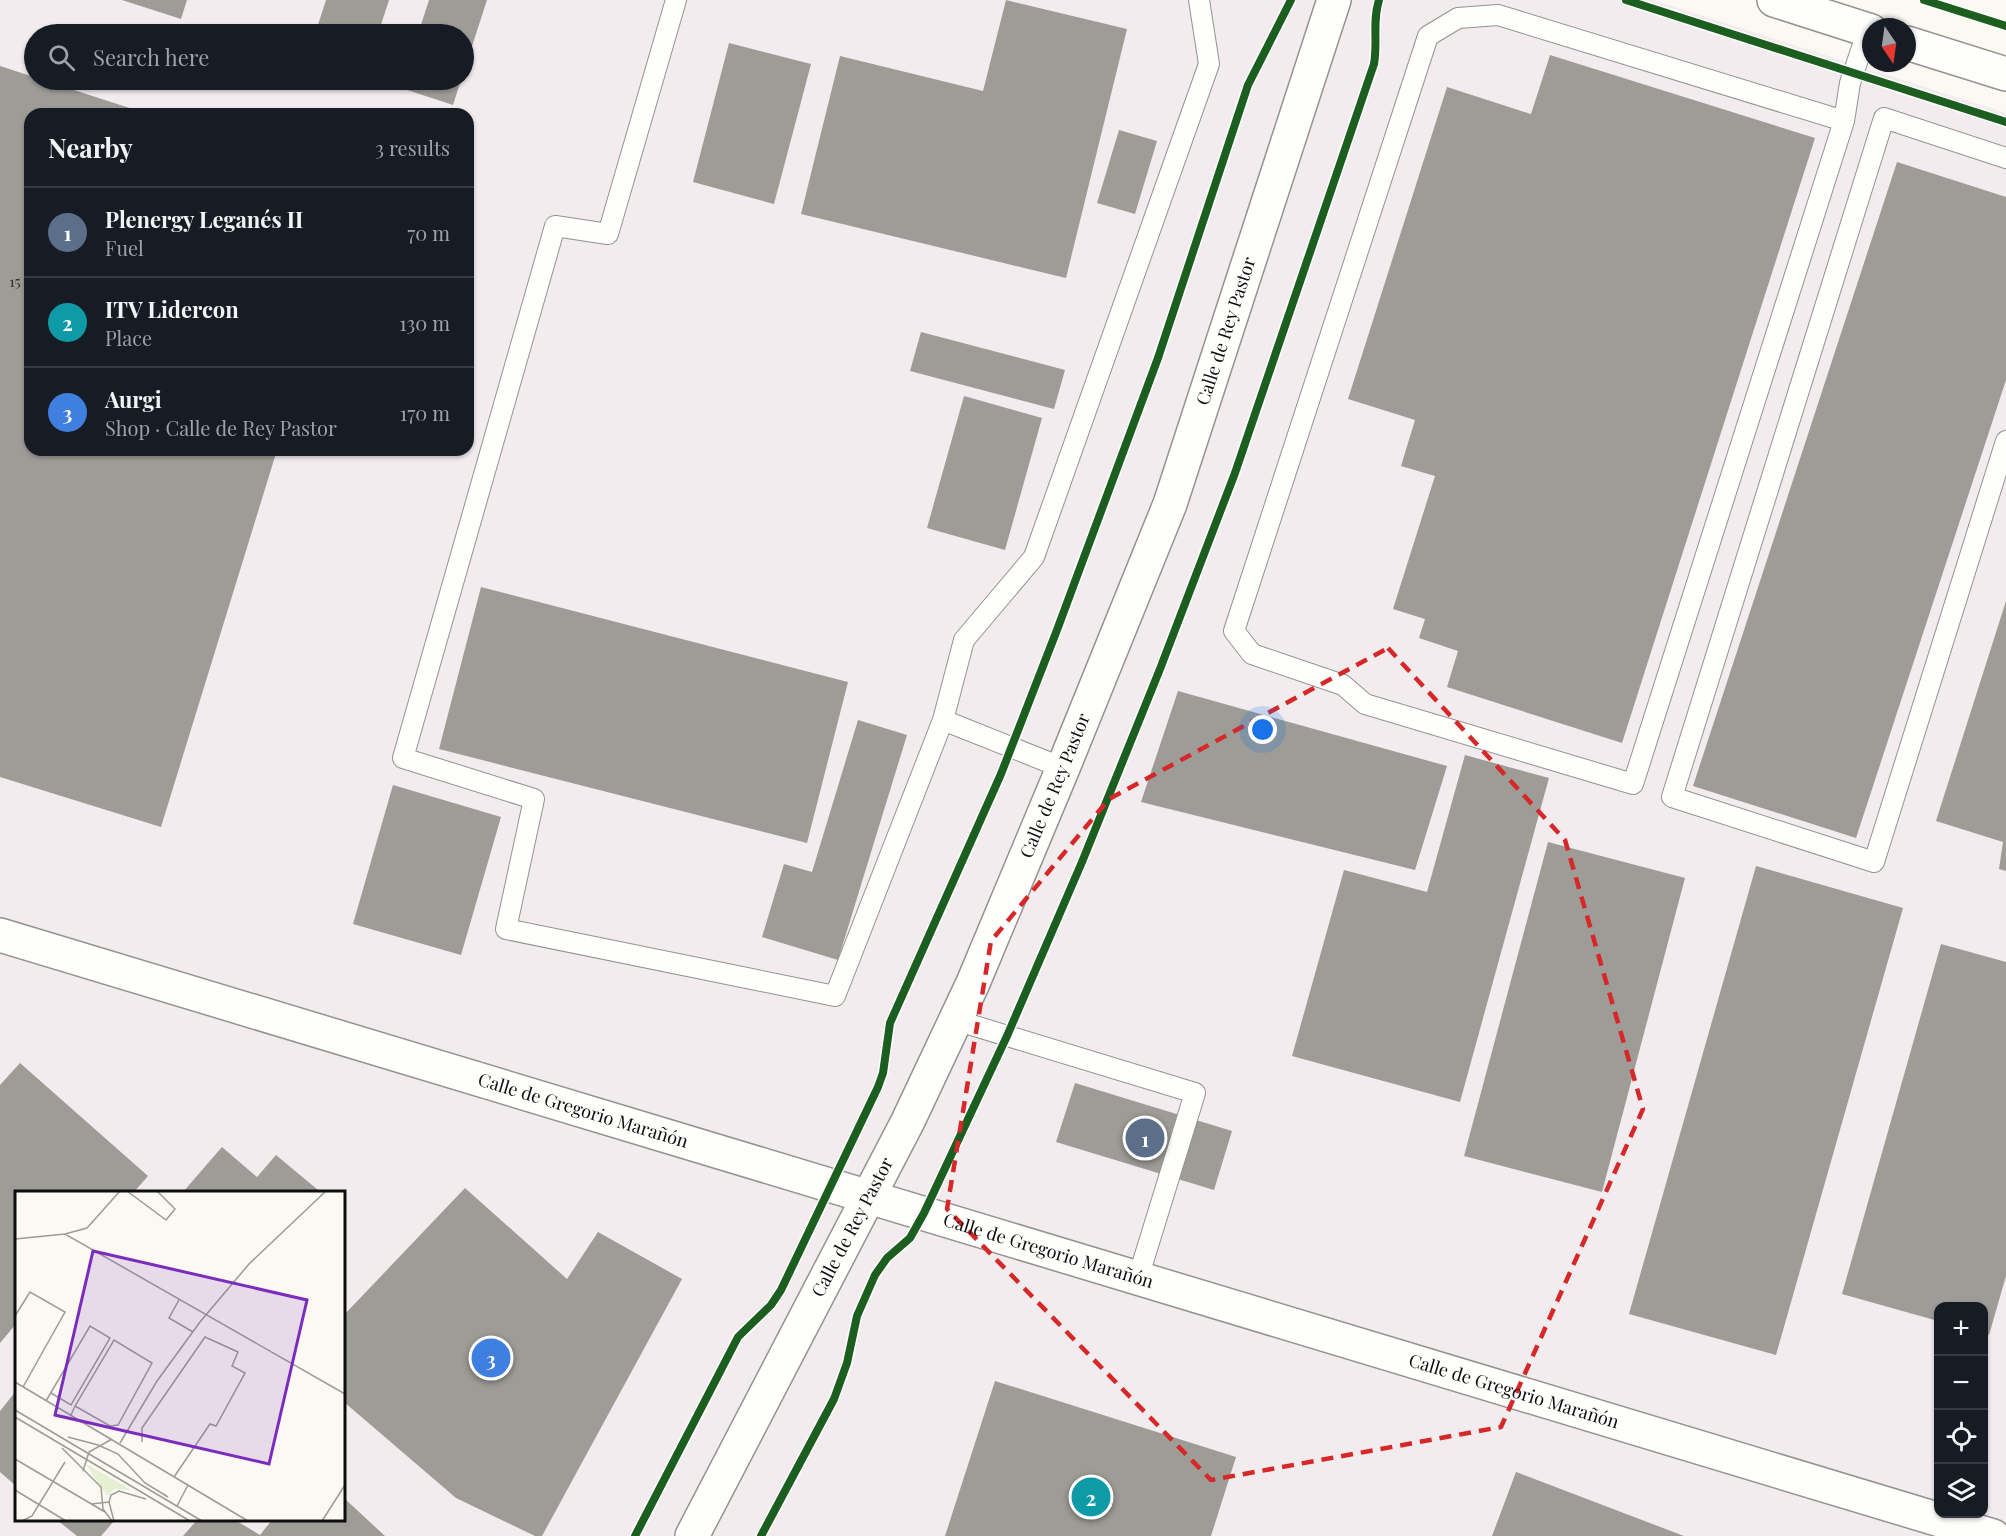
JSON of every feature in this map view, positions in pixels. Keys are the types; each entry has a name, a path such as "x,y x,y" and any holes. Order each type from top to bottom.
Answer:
{"street":[{"name":"Calle de Rey Pastor","path":"692,1536 869,1198 955,1020 1063,768 1170,504 1334,0"},
{"path":"1774,0 1862,29"},
{"path":"1916,46 2006,74"},
{"name":"Calle de Gregorio Marañón","path":"0,935 1992,1536"}],"lane":[{"path":"676,0 608,234 555,226 403,758 534,800 506,929 835,996 943,720 964,640 1034,556 1209,64 1199,0"},
{"path":"1844,121 1498,15 1458,18 1428,36 1234,631 1252,654 1343,685 1365,704 1634,784 1844,121 1850,83 1862,50"},
{"path":"2006,158 1884,118 1672,797 1874,862 2006,441"},
{"path":"943,720 1063,768"},
{"path":"955,1020 1195,1093 1138,1278"}],"highlighted area":[{"path":"1388,648 1565,840 1643,1109 1501,1427 1211,1480 947,1209 991,941 1109,799"}],"shaded area":[{"path":"0,0 1653,0 1862,67 1862,72 1878,72 2006,113 2006,1536 0,1536"}],"building":[{"path":"122,0 187,0 181,19"},
{"path":"326,0 389,0 381,24 318,24"},
{"path":"429,0 487,0 474,40 474,24 421,24"},
{"path":"1006,0 1127,29 1066,278 801,214 840,56 983,91"},
{"path":"729,43 811,64 774,204 693,182"},
{"path":"1550,55 1815,138 1622,743 1447,687 1458,651 1419,638 1425,619 1393,609 1435,476 1401,466 1415,420 1348,399 1447,87 1531,114"},
{"path":"0,66 24,74 24,90 74,90 130,108 24,108 24,456 275,456 161,827 0,777"},
{"path":"407,90 458,90 453,105"},
{"path":"1119,130 1157,141 1135,214 1097,203"},
{"path":"1897,162 2006,197 2006,380 1856,838 1693,786"},
{"path":"921,332 1065,370 1054,409 910,371"},
{"path":"964,396 1042,418 1005,550 927,528"},
{"path":"481,587 848,682 807,843 439,749"},
{"path":"2006,601 2006,871 1999,869 2003,842 1936,821"},
{"path":"1178,691 1447,766 1415,870 1141,802"},
{"path":"858,720 907,735 838,960 762,937 784,864 812,872"},
{"path":"1465,755 1549,778 1460,1102 1292,1056 1344,870 1427,892"},
{"path":"393,785 501,817 461,955 353,924"},
{"path":"1548,842 1685,878 1602,1192 1464,1156"},
{"path":"1756,866 1903,908 1776,1355 1629,1314"},
{"path":"1941,944 2006,962 2006,1276 1989,1335 1988,1302 1934,1302 1934,1320 1842,1294"},
{"path":"20,1063 148,1176 135,1191 15,1191 15,1325 0,1343 0,1085"},
{"path":"1075,1083 1232,1131 1214,1190 1056,1142"},
{"path":"222,1147 257,1177 276,1155 318,1190 317,1191 184,1191"},
{"path":"465,1188 567,1279 598,1232 682,1279 542,1536 535,1536 456,1498 345,1403 345,1314"},
{"path":"995,1381 1236,1457 1211,1536 945,1536"},
{"path":"15,1392 15,1485 0,1472 0,1411"},
{"path":"1516,1472 1684,1536 1492,1536"},
{"path":"345,1499 385,1536 183,1536 196,1521 237,1521 260,1535 271,1521 345,1521"},
{"path":"58,1521 114,1521 101,1536 77,1536"}],"cycle path":[{"path":"635,1536 738,1337 771,1305 781,1290 878,1087 883,1073 890,1023 1001,774 1158,358 1248,85 1291,0"},
{"path":"761,1536 834,1399 847,1363 857,1316 875,1275 887,1258 910,1238 924,1213 1007,1036 1082,862 1160,669 1235,473 1374,64 1379,0"},
{"path":"1626,0 2006,122"},
{"path":"1924,0 2006,26"}],"place":[{"name":"Plenergy Leganés II","path":"1145,1138"},
{"name":"Aurgi","path":"491,1358"},
{"name":"ITV Lidercon","path":"1091,1497"}]}
